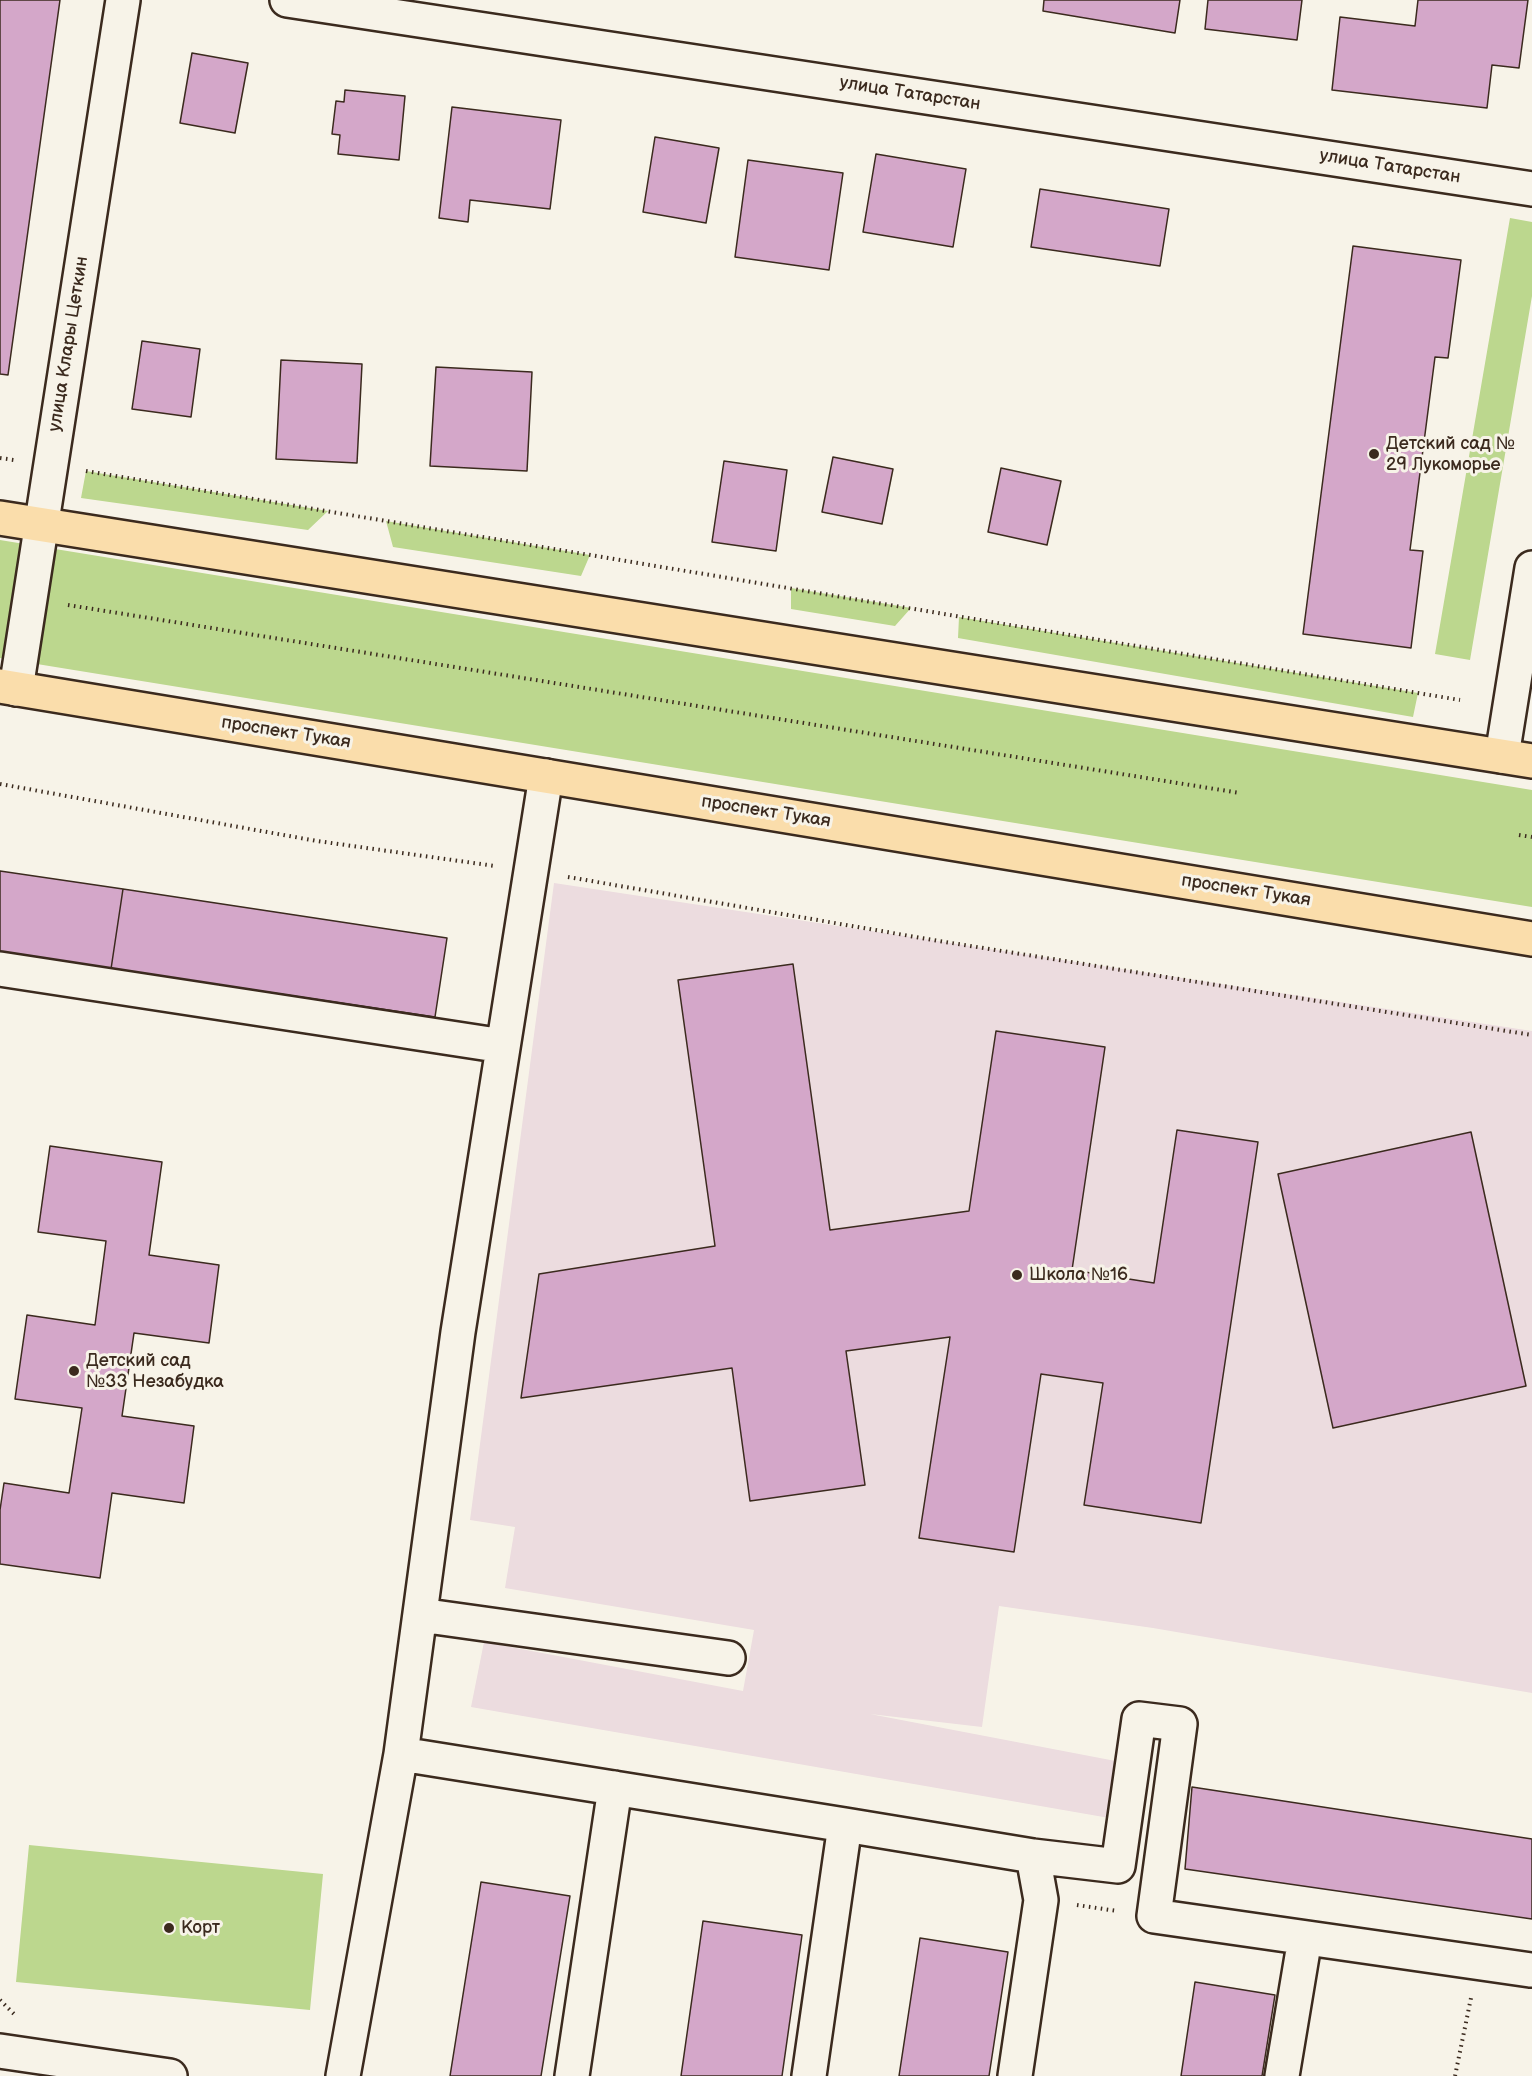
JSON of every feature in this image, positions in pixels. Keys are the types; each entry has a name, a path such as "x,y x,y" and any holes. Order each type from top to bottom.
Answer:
{"main road":[{"path":"0,518 1517,759"},
{"name":"проспект Тукая","path":"8,687 1532,939"}],"street":[{"name":"улица Клары Цеткин","path":"8,687 41,525 123,0"},
{"name":"улица Татарстан","path":"287,0 1532,189"},
{"path":"1517,759 1532,568"},
{"path":"343,2076 401,1754 458,1332 546,776"},
{"path":"0,969 503,1046"},
{"path":"420,1615 728,1658"},
{"path":"401,1754 1033,1856 1118,1866 1139,1719 1180,1724 1154,1916 1530,1970"},
{"path":"572,2076 615,1788"},
{"path":"809,2076 845,1824"},
{"path":"1015,2076 1041,1900 1033,1856"},
{"path":"1282,2076 1305,1938"},
{"path":"0,2051 170,2076"}],"path":[{"path":"77,469 1460,700"},
{"path":"60,604 1240,793"},
{"path":"0,784 317,841 531,871 939,942 1532,1035"},
{"path":"1520,835 1532,837"},
{"path":"1041,1900 1154,1916"},
{"path":"1455,2076 1478,1962"}],"shaded area":[{"name":"Школа №16","path":"554,883 1532,1031 1532,1693 1153,1628 999,1606 982,1727 870,1714 1126,1763 1115,1819 471,1707 484,1642 743,1691 754,1630 505,1588 515,1527 470,1520"}],"green space":[{"path":"1510,218 1532,222 1532,296 1470,660 1435,654"},
{"path":"86,471 328,511 308,530 81,498"},
{"path":"386,521 590,555 581,576 393,547"},
{"path":"0,540 1532,790 1532,907 0,658"},
{"path":"791,588 911,608 895,626 791,609"},
{"path":"959,617 1418,693 1413,717 958,638"},
{"name":"Корт","path":"29,1845 323,1874 310,2010 16,1982"}],"building":[{"path":"0,0 60,0 8,375 0,374"},
{"path":"1044,0 1180,0 1175,33 1043,11"},
{"path":"1208,0 1302,0 1297,40 1205,29"},
{"path":"1418,0 1528,0 1519,68 1492,65 1487,108 1332,90 1340,17 1415,26"},
{"path":"192,53 248,63 235,133 180,123"},
{"path":"345,90 405,96 399,160 338,154 340,135 332,134 336,101 344,102"},
{"path":"452,107 561,120 550,209 470,200 468,222 439,218"},
{"path":"655,137 719,148 706,223 643,212"},
{"path":"876,154 966,169 953,247 863,232"},
{"path":"748,160 843,173 829,270 735,257"},
{"path":"1040,189 1169,209 1160,266 1031,247"},
{"name":"Детский сад № 29 Лукоморье","path":"1353,246 1461,260 1448,358 1435,357 1410,550 1423,551 1411,648 1303,634"},
{"path":"142,341 200,349 191,417 132,409"},
{"path":"281,360 362,364 357,463 276,459"},
{"path":"436,367 532,372 527,471 430,466"},
{"path":"833,457 893,469 882,524 822,512"},
{"path":"724,461 787,470 776,551 712,542"},
{"path":"1001,468 1061,481 1047,545 988,532"},
{"path":"0,871 123,889 111,969 0,953"},
{"path":"123,889 447,938 435,1017 111,969"},
{"path":"793,964 830,1230 969,1211 996,1031 1105,1047 1072,1270 1154,1283 1177,1130 1258,1142 1201,1523 1084,1505 1103,1383 1041,1374 1014,1552 919,1538 950,1337 846,1351 865,1485 750,1501 732,1368 521,1398 539,1274 715,1246 678,980"},
{"path":"1471,1132 1526,1386 1333,1428 1278,1174"},
{"name":"Детский сад №33 Незабудка","path":"50,1146 162,1162 149,1255 219,1265 209,1343 134,1333 122,1416 194,1426 184,1503 112,1493 100,1578 0,1564 0,1510 4,1483 69,1493 82,1408 15,1399 27,1315 95,1325 106,1241 38,1232"},
{"path":"1192,1787 1532,1839 1532,1919 1185,1869"},
{"path":"481,1882 570,1896 541,2076 450,2076"},
{"path":"703,1921 802,1935 782,2076 681,2076"},
{"path":"920,1938 1008,1952 989,2076 899,2076"},
{"path":"1195,1982 1275,1995 1262,2076 1181,2076"}],"place":[{"name":"Детский сад № 29 Лукоморье","path":"1374,454"},
{"name":"Школа №16","path":"1017,1275"},
{"name":"Детский сад №33 Незабудка","path":"74,1371"},
{"name":"Корт","path":"169,1928"}]}
